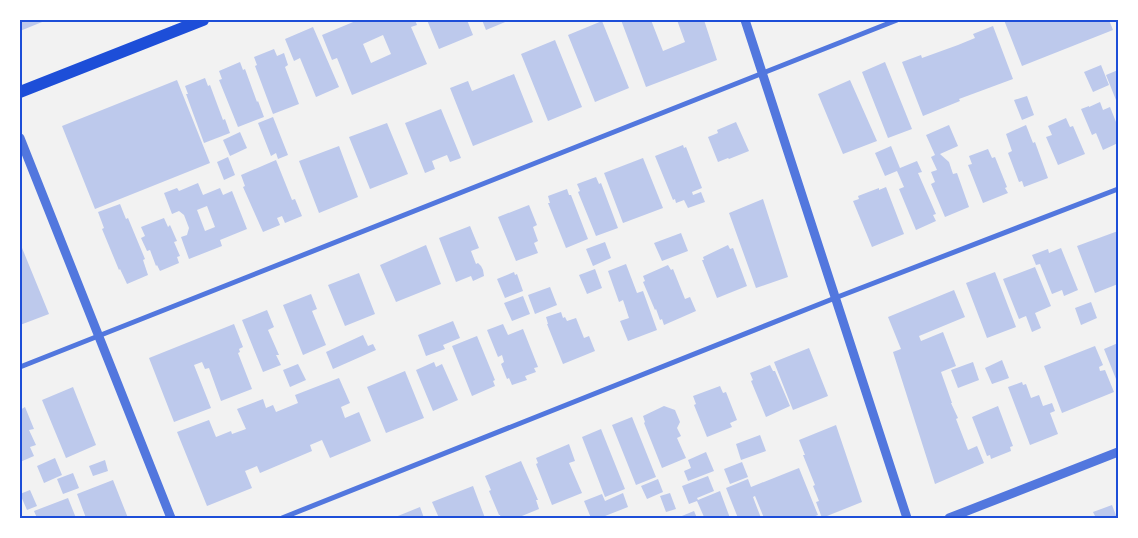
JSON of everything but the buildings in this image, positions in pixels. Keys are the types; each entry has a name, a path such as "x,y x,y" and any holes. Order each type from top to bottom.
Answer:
{"main road":[{"path":"20,92 203,20"}],"street":[{"path":"745,20 907,518"},
{"path":"20,367 897,20"},
{"path":"20,138 171,518"},
{"path":"282,518 835,298 1118,189"},
{"path":"949,518 1118,452"}]}
